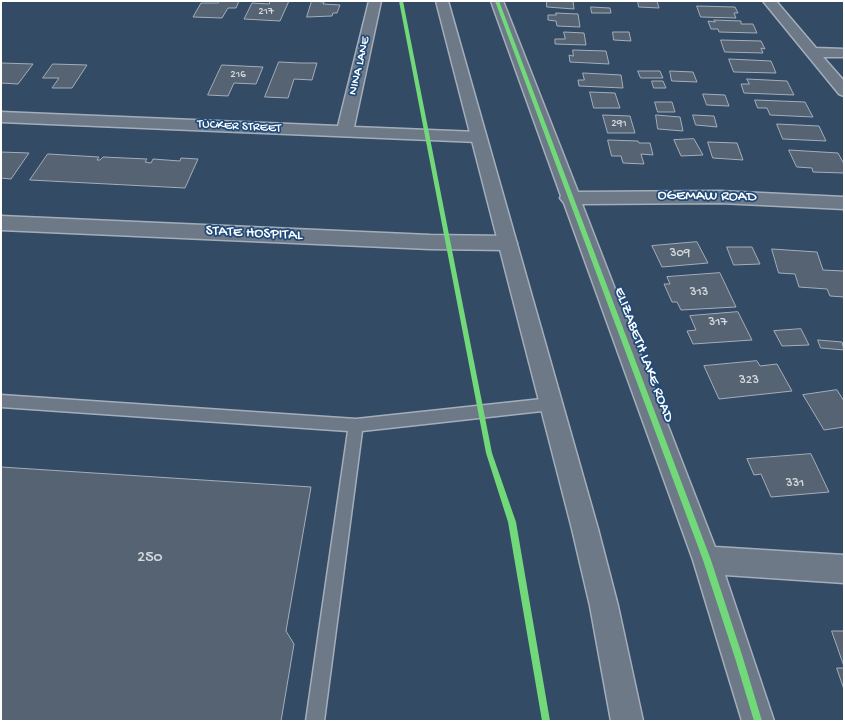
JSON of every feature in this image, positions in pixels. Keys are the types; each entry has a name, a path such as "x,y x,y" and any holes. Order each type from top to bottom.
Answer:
{"street":[{"name":"NINA LANE","path":"345,132 375,1"},
{"path":"442,1 604,606 627,721"},
{"name":"ELIZABETH LAKE ROAD","path":"497,1 707,560 758,721"},
{"path":"769,1 844,91"},
{"path":"811,52 844,53"},
{"name":"TUCKER STREET","path":"1,117 478,137"},
{"name":"OGEMAW ROAD","path":"570,198 720,197 844,203"},
{"name":"STATE HOSPITAL","path":"1,223 430,242 507,243"},
{"path":"707,560 844,569"}],"lane":[{"path":"1,401 356,425 551,404"},
{"path":"315,721 356,425"}],"building":[{"path":"219,1 239,1 236,8 228,8 222,18 193,17 201,3 218,3"},
{"path":"270,1 289,1 280,21 244,19 252,3 269,4"},
{"path":"312,1 324,2 323,4 340,5 337,13 333,13 332,16 307,17"},
{"path":"547,1 573,1 574,9 547,7"},
{"path":"638,1 657,1 659,8 639,7"},
{"path":"697,6 735,7 738,13 734,13 736,18 701,17"},
{"path":"591,7 610,8 611,13 592,13"},
{"path":"556,13 578,14 580,27 557,26 556,21 548,20 548,15 556,15"},
{"path":"714,20 741,21 741,24 753,24 757,33 719,32 718,29 711,29 708,21 715,22"},
{"path":"564,32 584,33 586,45 555,44 555,39 565,39"},
{"path":"613,32 629,32 631,41 614,40"},
{"path":"721,40 761,41 765,49 761,48 763,53 725,52"},
{"path":"573,50 606,51 609,64 570,62 569,55 573,56"},
{"path":"729,59 771,61 776,73 734,72"},
{"path":"279,62 317,63 312,80 294,79 288,98 265,97"},
{"path":"1,63 33,64 18,84 1,83"},
{"path":"53,64 87,65 72,88 52,88 59,78 43,78"},
{"path":"222,65 263,67 256,84 234,83 228,96 208,95"},
{"path":"638,71 660,71 663,78 641,78"},
{"path":"670,71 693,72 697,82 672,81"},
{"path":"583,73 621,75 623,88 579,86 578,80 584,80"},
{"path":"747,79 787,81 794,95 744,93 741,84 749,84"},
{"path":"652,81 663,81 666,88 654,88"},
{"path":"590,92 615,93 620,108 594,108"},
{"path":"703,94 725,95 729,106 707,105"},
{"path":"755,100 805,102 813,117 770,115 767,108 758,108"},
{"path":"655,102 672,102 675,112 658,112"},
{"path":"603,115 630,116 635,133 608,133"},
{"path":"656,115 680,117 683,131 658,129"},
{"path":"693,115 714,116 717,127 696,125"},
{"path":"777,124 819,126 826,141 783,139"},
{"path":"694,139 703,155 681,156 674,140"},
{"path":"608,140 650,143 653,155 641,154 644,164 623,163 621,156 612,156"},
{"path":"708,142 737,143 743,160 713,158"},
{"path":"789,150 838,153 844,164 844,173 813,172 812,168 797,167"},
{"path":"1,152 29,153 11,179 1,178"},
{"path":"48,154 99,157 97,160 100,160 103,157 147,159 145,162 151,163 153,159 180,161 181,158 198,159 185,188 30,180"},
{"path":"697,242 708,263 662,267 652,246"},
{"path":"727,247 752,247 760,264 734,265"},
{"path":"772,249 817,252 823,270 844,271 844,297 830,296 827,289 799,287 795,274 779,273"},
{"path":"720,273 736,307 681,310 677,302 672,302 664,284 670,284 667,277"},
{"path":"738,312 752,340 693,344 687,331 696,330 690,316"},
{"path":"801,329 809,345 782,346 774,331"},
{"path":"818,340 842,342 844,350 821,348"},
{"path":"757,361 760,366 777,364 792,391 719,399 704,366"},
{"path":"837,390 844,401 844,427 824,430 803,395"},
{"path":"811,454 829,492 771,497 761,474 754,475 747,459"},
{"path":"1,467 311,487 286,631 294,644 281,721 1,721"},
{"path":"832,631 844,631 844,666"},
{"path":"837,668 844,668 844,689"}],"cycle path":[{"path":"401,1 489,453 512,522 546,721"},
{"path":"497,1 707,560 758,721"}]}
